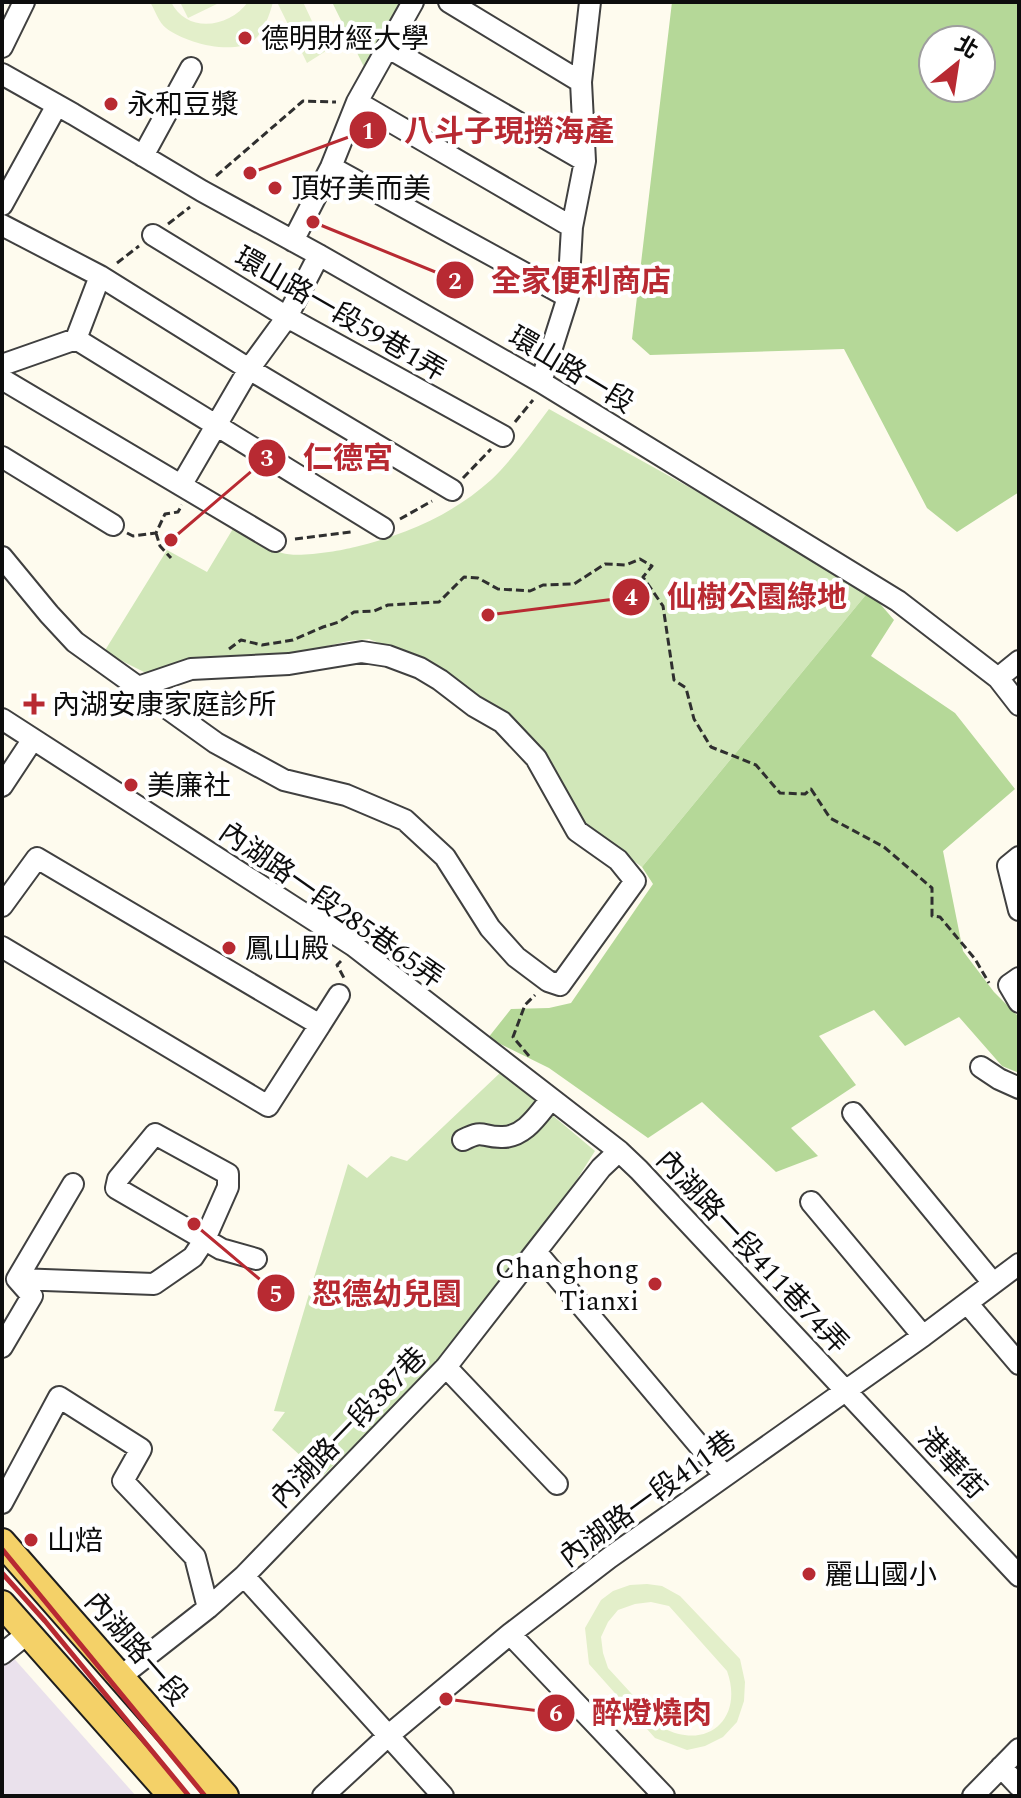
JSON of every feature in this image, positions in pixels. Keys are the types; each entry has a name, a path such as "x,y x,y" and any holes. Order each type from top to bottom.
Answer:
{"main road":[{"name":"內湖路一段","path":"2,1542 225,1796"},
{"path":"2,1604 172,1796"}],"street":[{"path":"2,47 24,2"},
{"path":"293,241 331,167 357,102 413,2"},
{"path":"449,2 581,82"},
{"path":"541,382 568,297 572,227 585,161 581,82 590,2"},
{"path":"387,47 585,161"},
{"path":"143,156 191,68"},
{"name":"環山路一段","path":"2,74 541,382 898,601 998,678 1019,705"},
{"path":"357,102 572,227"},
{"path":"2,205 57,105"},
{"path":"331,167 568,297"},
{"path":"2,225 100,276 452,490"},
{"name":"環山路一段59巷1弄","path":"153,235 287,317 503,436"},
{"path":"186,487 216,424 249,369 287,317 319,255"},
{"path":"2,365 76,339 100,276"},
{"path":"76,339 383,528"},
{"path":"2,379 275,541"},
{"path":"2,457 113,525"},
{"path":"2,557 75,642 216,743 284,780 346,795 405,820 445,857 490,928 516,957 548,981 560,985 635,881 618,860 577,831 536,758 502,722 420,668 388,656 362,652 289,664 191,669 138,687"},
{"path":"998,678 1019,661"},
{"name":"內湖路一段285巷65弄","path":"2,719 354,946 619,1151"},
{"path":"2,786 33,739"},
{"path":"1019,857 1008,866 1019,910"},
{"path":"2,906 37,858 320,1025"},
{"path":"2,947 268,1106 339,995"},
{"path":"1019,978 1009,985 1019,1002"},
{"path":"981,1067 1019,1088"},
{"path":"463,1140 478,1133 503,1138 523,1132 551,1099"},
{"path":"853,1113 993,1283"},
{"path":"17,1279 154,1284 193,1257 205,1239 228,1187 228,1174 155,1134 118,1179 116,1188 205,1239 221,1249 256,1259"},
{"name":"內湖路一段387巷","path":"120,1677 244,1576 446,1367 601,1168 619,1151"},
{"name":"內湖路一段411巷74弄","path":"619,1151 846,1390"},
{"path":"17,1279 73,1184"},
{"path":"811,1202 923,1336"},
{"path":"537,1253 724,1475"},
{"name":"內湖路一段411巷","path":"323,1796 389,1735 510,1634 609,1558 923,1336 1019,1264"},
{"path":"2,1347 32,1296 17,1279"},
{"path":"967,1303 1019,1364"},
{"path":"446,1367 557,1484"},
{"name":"港華街","path":"846,1390 1019,1576"},
{"path":"2,1503 59,1397 141,1449 123,1481 195,1557 208,1608"},
{"path":"244,1576 443,1796"},
{"path":"2,1654 27,1634"},
{"path":"510,1634 664,1796"},
{"path":"973,1796 1019,1749"},
{"path":"1001,1767 1019,1786"}],"path":[{"path":"216,176 303,101 357,102"},
{"path":"275,541 383,528 452,490 532,403 541,382"},
{"path":"171,558 160,546 156,533 165,514 178,512 186,487"},
{"path":"113,525 133,536 156,533"},
{"path":"218,669 227,650 241,640 262,645 293,640 339,622 354,612 374,611 388,605 439,602 464,577 478,578 498,589 530,591 543,585 574,584 605,564 626,565 640,559 652,566 643,577 663,606 674,680 686,688 694,719 711,747 756,765 780,793 805,794 811,789 830,818 884,847 932,888 932,916 940,917 975,959 993,990"},
{"path":"530,1058 513,1037 525,1005 548,981"}],"shaded area":[{"path":"2,1645 136,1796 2,1796"}],"green space":[{"path":"150,2 171,2 187,19 208,24 230,17 248,2 273,2 263,28 254,40 245,45 222,47 197,43 166,28"},
{"path":"180,2 221,2 188,18"},
{"path":"277,2 303,2 326,51 307,63"},
{"path":"332,2 406,2 366,71"},
{"path":"672,2 1019,2 1019,492 957,532 927,508 844,349 650,355 632,339"},
{"path":"549,409 869,591 642,867 587,827 562,793 539,751 409,655 369,639 293,654 209,658 146,673 104,652 167,550 207,572 234,527 271,548 289,554 339,550 392,536 460,504 491,480 522,446"},
{"path":"869,591 894,620 871,656 955,713 1015,789 943,851 963,951 994,992 1019,1017 1019,1073 1002,1066 959,1017 905,1046 874,1010 819,1036 856,1085 791,1128 818,1156 776,1172 702,1102 648,1138 549,1068 488,1038 511,1009 549,1008 571,1003 653,884 642,867"},
{"path":"501,1072 595,1151 542,1233 487,1306 323,1476 272,1430 285,1412 274,1411 348,1164 367,1178 391,1156 407,1161"},
{"path":"630,1585 662,1586 680,1596 740,1659 745,1682 744,1701 737,1722 723,1737 687,1750 655,1738 589,1664 585,1628 601,1600 613,1591","holes":["651,1602 669,1606 727,1671 731,1688 726,1716 708,1732 679,1734 663,1728 608,1668 603,1653 601,1637 618,1610"]}],"railway":[{"path":"2,1549 205,1796"},
{"path":"2,1573 189,1796"}],"place":[{"name":"德明財經大學","path":"245,38"},
{"name":"永和豆漿","path":"111,104"},
{"name":"八斗子現撈海產","path":"250,173"},
{"name":"頂好美而美","path":"275,188"},
{"name":"全家便利商店","path":"313,222"},
{"name":"仁德宮","path":"171,540"},
{"name":"仙樹公園綠地","path":"488,615"},
{"name":"內湖安康家庭診所","path":"34,704"},
{"name":"美廉社","path":"131,785"},
{"name":"鳳山殿","path":"229,948"},
{"name":"恕德幼兒園","path":"194,1224"},
{"name":"Changhong Tianxi","path":"655,1284"},
{"name":"山焙","path":"31,1540"},
{"name":"麗山國小","path":"809,1574"},
{"name":"醉燈燒肉","path":"446,1699"}]}
